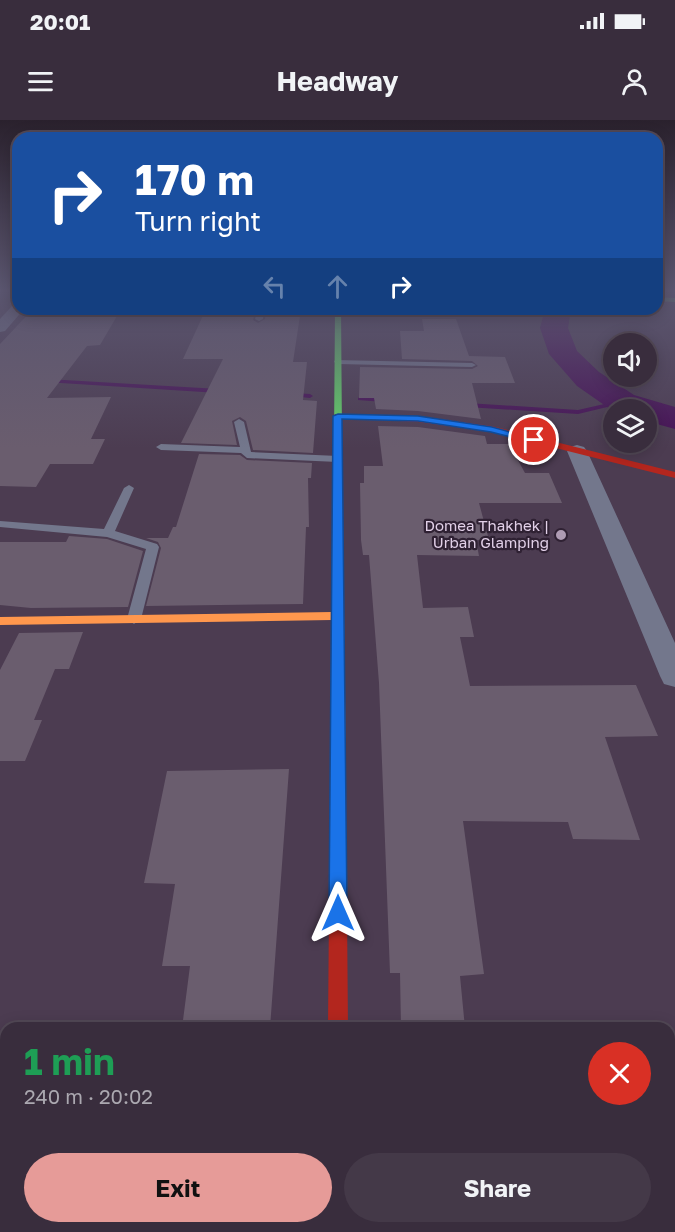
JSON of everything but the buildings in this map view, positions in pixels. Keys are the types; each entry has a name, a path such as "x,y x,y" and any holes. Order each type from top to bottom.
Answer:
{"street":[{"path":"338,344 338,1022"},
{"path":"338,416 418,419 492,429 675,475"},
{"path":"577,451 675,676"},
{"path":"0,621 337,616"}],"lane":[{"path":"338,362 472,364"},
{"path":"239,422 244,438 245,454 251,457 338,459"},
{"path":"161,447 245,450"},
{"path":"108,532 129,488"},
{"path":"0,524 75,532 108,532 153,547 134,619"}],"waterway":[{"path":"560,344 564,354 588,379 622,402 675,418"},
{"path":"47,381 219,391"},
{"path":"293,395 310,396"},
{"path":"360,399 384,400"},
{"path":"467,405 578,412 603,406"}],"traffic: fast":[{"path":"338,344 338,436"}],"traffic: slow":[{"path":"338,436 338,790"},
{"path":"0,621 337,616"}],"traffic: jam":[{"path":"338,416 418,419 492,429 675,475"},
{"path":"338,790 338,1022"}],"place":[{"name":"Domea Thakhek | Urban Glamping","path":"561,535"}],"route":[{"path":"338,913 338,416 418,419 492,429 534,440"}]}
